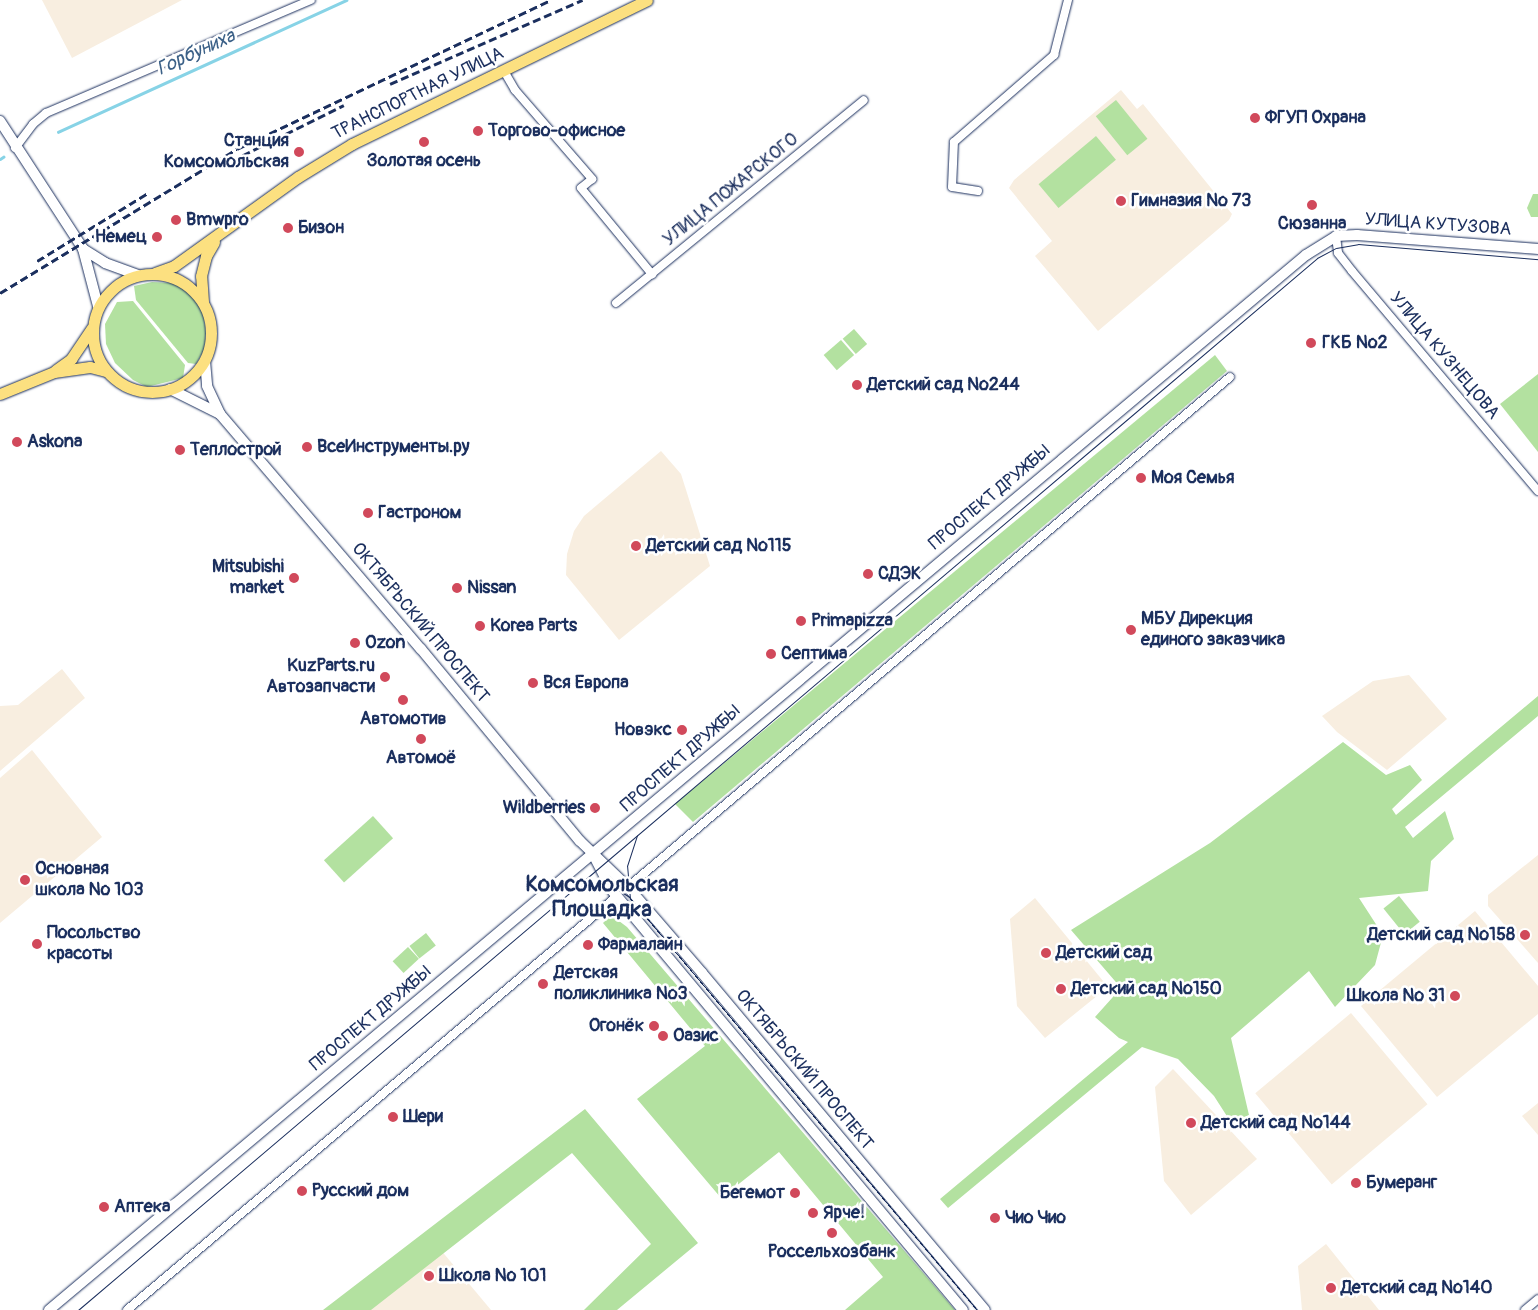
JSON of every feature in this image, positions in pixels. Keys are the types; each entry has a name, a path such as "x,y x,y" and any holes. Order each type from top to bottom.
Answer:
{"main road":[{"name":"ТРАНСПОРТНАЯ УЛИЦА","path":"155,274 174,266 216,238 330,157 647,0"},
{"path":"0,121 15,148 83,249 98,306"},
{"name":"УЛИЦА КУТУЗОВА","path":"1336,236 1376,235 1538,249"},
{"name":"ПРОСПЕКТ ДРУЖБЫ","path":"49,1310 594,855 1153,382 1306,255 1336,236"},
{"name":"ТРАНСПОРТНАЯ УЛИЦА","path":"203,302 201,276 206,256 216,238"},
{"path":"83,249 105,263 138,275 155,274 174,278 190,288 203,302 210,321 211,341 204,361 184,383 170,390 153,392 135,390 119,383 106,371 93,344 92,328 98,306 108,292 138,275"},
{"path":"54,372 71,359 92,328"},
{"name":"ОКТЯБРЬСКИЙ ПРОСПЕКТ","path":"204,361 207,386 220,414 594,855 628,887 985,1310"},
{"path":"0,394 54,372 90,367 106,371"},
{"name":"ОКТЯБРЬСКИЙ ПРОСПЕКТ","path":"170,390 220,414"},
{"name":"ОКТЯБРЬСКИЙ ПРОСПЕКТ","path":"594,855 600,873 617,896 963,1310"}],"street":[{"path":"15,148 33,124 46,113 311,0"},
{"path":"978,191 952,187 954,142 1054,55 1068,0"},
{"path":"504,71 515,90 592,179 581,188 652,274"},
{"name":"УЛИЦА ПОЖАРСКОГО","path":"616,303 864,100"},
{"name":"УЛИЦА КУЗНЕЦОВА","path":"1336,236 1338,253 1352,271 1538,491"},
{"path":"628,887 1230,377"},
{"path":"127,1310 617,896"},
{"path":"1524,1310 1538,1299"}],"shaded area":[{"path":"42,0 182,0 72,58"},
{"name":"Гимназия № 73","path":"1121,90 1137,109 1143,104 1232,214 1229,220 1098,331 1035,256 1052,241 1009,188 1014,180"},
{"name":"Детский сад №115","path":"661,451 681,474 710,566 619,640 566,575 567,554 574,531 584,516"},
{"path":"62,669 85,698 0,771 0,706 18,705"},
{"path":"1409,675 1447,719 1387,770 1337,732 1322,716 1373,681"},
{"name":"Основная школа № 103","path":"32,750 102,837 0,923 0,778"},
{"name":"Детский сад №158","path":"1538,855 1538,963 1488,906 1488,895"},
{"name":"Детский сад","path":"1035,898 1108,987 1045,1038 1017,1006 1010,919"},
{"name":"Школа № 31","path":"1475,911 1538,986 1538,1014 1437,1097 1361,1006"},
{"name":"Школа № 31","path":"1351,1013 1427,1104 1332,1185 1255,1093"},
{"name":"Детский сад №144","path":"1173,1069 1257,1159 1191,1215 1164,1181 1155,1087"},
{"path":"1538,1103 1538,1135 1522,1116"},
{"name":"Школа № 101","path":"435,1243 491,1310 354,1310"},
{"name":"Детский сад №140","path":"1326,1244 1379,1310 1302,1310 1298,1266"}],"green space":[{"path":"1116,100 1147,139 1127,155 1096,116"},
{"path":"1096,136 1116,160 1058,208 1039,184"},
{"path":"1533,194 1538,194 1538,217 1531,217 1527,208"},
{"path":"152,282 173,283 192,295 203,313 206,333 204,350 196,364 188,363 136,300 134,286"},
{"path":"133,301 185,365 183,378 147,387 133,380 115,363 106,344 105,324 117,302"},
{"path":"854,329 867,344 856,354 843,339"},
{"path":"841,340 854,355 837,370 824,355"},
{"path":"1215,355 1227,371 693,822 675,804"},
{"path":"1538,374 1538,452 1500,404"},
{"path":"1538,696 1538,716 1405,827 1413,838 1445,811 1454,839 1431,861 1428,891 1359,898 1383,935 1375,965 1335,1007 1309,971 1231,1038 1249,1115 1232,1124 1214,1096 1178,1059 1142,1047 948,1208 940,1199 1128,1042 1119,1038 1095,1017 1121,988 1071,930 1210,843 1343,742 1386,775 1410,765 1422,780 1392,809 1396,815"},
{"path":"373,816 393,838 344,882 324,860"},
{"path":"1399,896 1420,922 1404,934 1383,909"},
{"path":"611,915 627,927 955,1310 845,1310 883,1277 779,1152 721,1198 637,1099 705,1046 603,923"},
{"path":"426,933 436,946 419,959 409,946"},
{"path":"408,947 419,959 404,973 393,961"},
{"path":"585,1109 698,1243 617,1310 584,1310 651,1244 572,1153 371,1310 323,1310"}],"waterway":[{"name":"Горбуниха","path":"58,132 346,0"}],"tram line":[{"path":"78,1310 1317,258 1336,248 1358,244 1538,259"},
{"path":"630,899 627,866 637,836"},
{"path":"581,886 607,883 629,897 977,1310"}],"railway":[{"path":"0,293 237,149 551,0"},
{"path":"390,84 582,0"},
{"path":"221,166 344,105"},
{"path":"37,261 148,193"}],"place":[{"name":"ФГУП Охрана","path":"1255,118"},
{"name":"Торгово-офисное","path":"478,131"},
{"name":"Золотая осень","path":"424,142"},
{"name":"Станция Комсомольская","path":"299,152"},
{"name":"Гимназия № 73","path":"1121,201"},
{"name":"Сюзанна","path":"1312,205"},
{"name":"Bmwpro","path":"176,220"},
{"name":"Бизон","path":"288,228"},
{"name":"Немец","path":"157,237"},
{"name":"ГКБ №2","path":"1311,343"},
{"name":"Детский сад №244","path":"857,385"},
{"name":"Askona","path":"17,442"},
{"name":"ВсеИнструменты.ру","path":"307,447"},
{"name":"Теплострой","path":"180,450"},
{"name":"Моя Семья","path":"1141,478"},
{"name":"Гастроном","path":"368,513"},
{"name":"Детский сад №115","path":"636,546"},
{"name":"СДЭК","path":"868,574"},
{"name":"Mitsubishi market","path":"294,578"},
{"name":"Nissan","path":"457,588"},
{"name":"Primapizza","path":"801,621"},
{"name":"Korea Parts","path":"480,626"},
{"name":"МБУ Дирекция единого заказчика","path":"1131,630"},
{"name":"Ozon","path":"355,643"},
{"name":"Септима","path":"771,654"},
{"name":"KuzParts.ru Автозапчасти","path":"385,677"},
{"name":"Вся Европа","path":"533,683"},
{"name":"Автомотив","path":"403,700"},
{"name":"Новэкс","path":"682,730"},
{"name":"Автомоё","path":"421,739"},
{"name":"Wildberries","path":"595,808"},
{"name":"Основная школа № 103","path":"25,880"},
{"name":"Детский сад №158","path":"1525,935"},
{"name":"Посольство красоты","path":"37,944"},
{"name":"Фармалайн","path":"588,945"},
{"name":"Детский сад","path":"1046,953"},
{"name":"Детская поликлиника №3","path":"543,984"},
{"name":"Детский сад №150","path":"1061,989"},
{"name":"Школа № 31","path":"1455,996"},
{"name":"Огонёк","path":"654,1026"},
{"name":"Оазис","path":"663,1036"},
{"name":"Шери","path":"393,1117"},
{"name":"Детский сад №144","path":"1191,1123"},
{"name":"Бумеранг","path":"1356,1183"},
{"name":"Русский дом","path":"302,1191"},
{"name":"Бегемот","path":"795,1193"},
{"name":"Аптека","path":"104,1207"},
{"name":"Ярче!","path":"813,1213"},
{"name":"Чио Чио","path":"995,1218"},
{"name":"Россельхозбанк","path":"832,1233"},
{"name":"Школа № 101","path":"429,1276"},
{"name":"Детский сад №140","path":"1331,1288"}],"district":[{"name":"Комсомольская Площадка","path":"602,896"}]}
